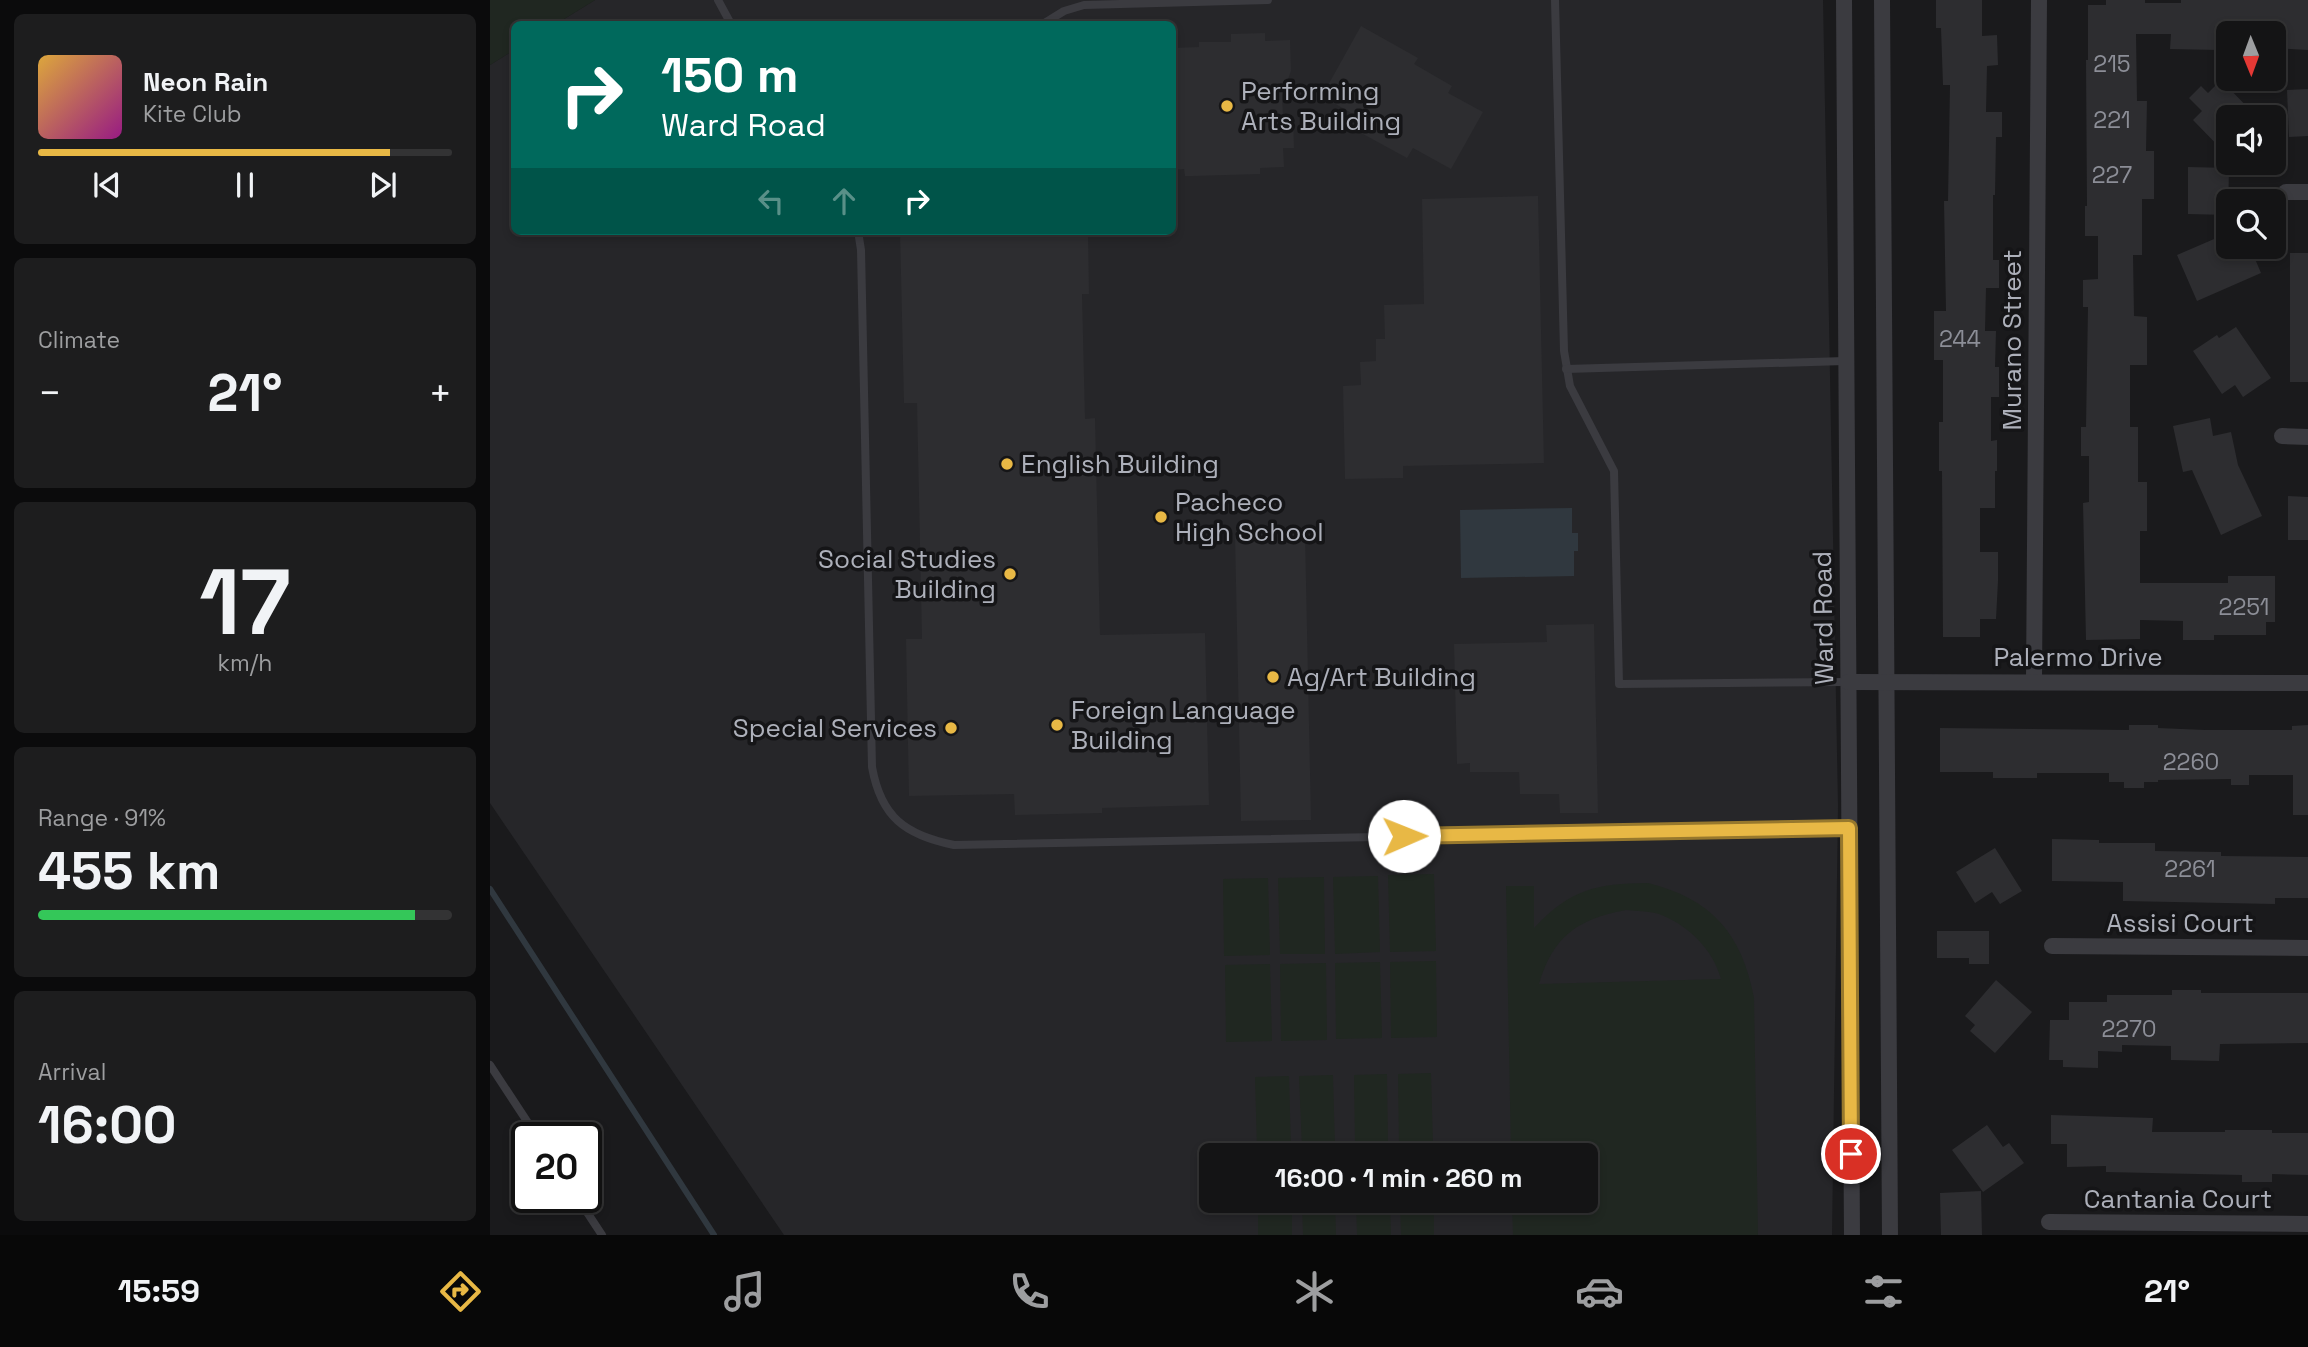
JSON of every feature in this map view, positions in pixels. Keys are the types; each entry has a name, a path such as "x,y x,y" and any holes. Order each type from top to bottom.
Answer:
{"street":[{"name":"Ward Road","path":"1844,0 1852,1235"},
{"path":"1882,0 1889,1235"},
{"name":"Murano Street","path":"2034,681 2039,0"},
{"path":"2286,192 2308,192"},
{"path":"2282,436 2308,437"},
{"name":"Palermo Drive","path":"1848,682 2308,683"},
{"name":"Assisi Court","path":"2052,946 2308,948"},
{"name":"Cantania Court","path":"2049,1222 2308,1224"}],"lane":[{"path":"718,0 729,21"},
{"path":"1048,21 1064,11 1084,5 1268,0"},
{"path":"1555,0 1562,320 1566,369 1570,386 1614,471 1619,684 1848,682"},
{"path":"858,235 862,278 872,767 876,792 888,811 906,828 928,840 954,845 1849,828"},
{"path":"1566,369 1845,361"},
{"path":"490,1065 527,1122"},
{"path":"588,1213 602,1235"}],"shaded area":[{"path":"490,0 595,0 561,21 511,21 511,52 490,65"},
{"name":"Pacheco High School","path":"595,0 1823,0 1838,806 1832,1235 784,1235 490,803 490,65 511,52 511,235 1176,235 1176,21 561,21"},
{"path":"1572,508 1572,533 1578,533 1578,551 1574,551 1574,576 1461,578 1460,510"},
{"path":"1434,874 1436,951 1390,952 1388,875"},
{"path":"1378,876 1380,952 1335,954 1333,877"},
{"path":"1324,877 1325,954 1280,954 1278,878"},
{"path":"1268,878 1270,955 1224,956 1223,879"},
{"path":"1648,883 1690,899 1721,922 1741,955 1754,998 1758,1235 1513,1235 1512,1213 1598,1213 1598,1143 1511,1143 1506,886 1534,886 1534,928 1573,896 1614,885","holes":["1626,910 1647,912 1670,919 1698,939 1712,958 1721,979 1539,984 1552,953 1570,932 1609,914"]},
{"path":"1436,961 1437,1037 1391,1038 1390,962"},
{"path":"1380,962 1382,1038 1336,1039 1335,963"},
{"path":"1326,963 1327,1040 1281,1041 1280,964"},
{"path":"1270,964 1272,1041 1226,1042 1225,965"},
{"path":"1431,1073 1433,1143 1399,1143 1398,1074"},
{"path":"1387,1074 1388,1143 1355,1143 1354,1075"},
{"path":"1333,1075 1335,1143 1302,1143 1299,1076"},
{"path":"1289,1076 1291,1143 1257,1143 1255,1077"},
{"path":"1258,1213 1292,1213 1292,1235 1258,1235"},
{"path":"1302,1213 1335,1213 1336,1235 1303,1235"},
{"path":"1356,1213 1390,1213 1391,1235 1357,1235"},
{"path":"1400,1213 1434,1213 1434,1235 1401,1235"}],"building":[{"path":"1936,0 1982,0 1982,36 1997,35 1998,65 1987,66 1986,112 2002,112 2002,137 1996,137 1993,195 1993,260 1999,260 1999,288 1986,288 1985,331 1996,331 1995,367 1999,367 1999,397 1991,397 1991,441 1997,440 1997,471 1995,508 1980,508 1980,552 1998,552 1998,581 1996,619 1980,619 1980,637 1943,637 1939,422 1943,422 1943,360 1934,360 1934,311 1946,311 1944,201 1948,201 1950,85 1943,85 1941,28 1936,28"},
{"path":"2106,0 2181,3 2181,0 2308,0 2308,50 2286,49 2286,21 2216,21 2216,50 2170,49 2171,34 2136,34 2137,101 2147,101 2146,151 2154,151 2154,199 2142,199 2142,255 2133,255 2134,316 2147,317 2147,365 2130,365 2130,427 2138,427 2138,482 2147,482 2147,531 2140,531 2140,583 2228,583 2228,576 2275,576 2275,622 2266,622 2266,635 2214,635 2214,640 2183,640 2183,621 2140,620 2140,639 2086,640 2083,503 2089,502 2089,456 2081,456 2081,427 2086,427 2088,307 2083,307 2083,280 2098,279 2098,236 2085,236 2086,60 2088,5 2106,5"},
{"path":"1361,26 1418,58 1414,64 1452,86 1448,93 1483,112 1451,169 1413,148 1407,158 1352,128 1358,117 1322,96"},
{"name":"Performing Arts Building","path":"1265,33 1265,41 1290,40 1291,71 1282,96 1283,116 1293,116 1294,148 1283,148 1284,167 1260,168 1260,174 1185,176 1184,169 1176,170 1176,48 1199,47 1199,42 1231,42 1231,34"},
{"path":"2216,85 2216,91 2232,91 2245,105 2216,105 2216,144 2193,120 2202,111 2189,98 2201,86 2208,93"},
{"path":"2308,89 2308,136 2289,137 2287,90"},
{"path":"2188,167 2216,168 2216,175 2229,175 2229,189 2216,189 2216,215 2188,214"},
{"path":"1538,196 1544,463 1403,466 1403,478 1345,479 1343,386 1361,385 1360,362 1376,361 1376,339 1385,339 1384,305 1424,304 1422,199"},
{"path":"900,235 1088,235 1089,294 1082,294 1085,419 1095,418 1100,635 1205,633 1209,805 1102,808 1102,813 1015,815 1014,794 909,796 906,639 922,639 917,403 904,403"},
{"path":"2216,238 2216,259 2255,259 2261,273 2197,301 2177,255"},
{"path":"2290,253 2308,253 2308,382 2290,382"},
{"path":"2236,327 2271,378 2243,397 2235,385 2222,394 2193,351 2217,335 2219,338"},
{"path":"2210,418 2213,436 2231,432 2238,465 2262,516 2221,535 2192,470 2183,472 2173,426"},
{"path":"2288,496 2308,497 2308,540 2288,540"},
{"name":"Ag/Art Building","path":"1305,534 1311,820 1241,821 1235,535"},
{"path":"1594,624 1598,813 1560,813 1559,794 1520,794 1519,772 1470,772 1470,763 1457,764 1454,644 1547,642 1546,625"},
{"path":"2129,725 2205,730 2292,730 2292,726 2308,725 2308,815 2293,815 2293,775 2249,775 2249,785 2231,785 2231,779 2158,780 2144,782 2144,788 2124,788 2124,782 2109,782 2109,773 2037,773 2037,778 1993,778 1993,772 1940,772 1940,728 2129,730"},
{"path":"2052,839 2099,840 2099,843 2155,843 2155,851 2221,852 2221,856 2308,857 2308,898 2275,898 2275,904 2123,901 2123,882 2052,881"},
{"path":"1995,848 2022,891 2000,904 1992,892 1975,903 1956,872"},
{"path":"1937,931 1989,931 1989,964 1969,964 1969,958 1937,958"},
{"path":"1996,980 2032,1012 1995,1053 1970,1031 1975,1025 1965,1016"},
{"path":"2172,990 2201,990 2201,993 2308,993 2308,1043 2220,1044 2219,1061 2171,1060 2171,1046 2122,1045 2122,1052 2098,1051 2098,1068 2063,1067 2063,1060 2049,1060 2050,1020 2069,1020 2069,1002 2107,1002 2107,995 2172,995"},
{"path":"2051,1115 2153,1118 2152,1132 2272,1130 2272,1133 2308,1133 2308,1175 2272,1174 2272,1182 2242,1182 2242,1175 2106,1172 2106,1166 2067,1167 2067,1144 2051,1144"},
{"path":"1987,1125 2003,1147 2009,1143 2024,1163 1983,1192 1952,1150"},
{"path":"1981,1191 1982,1235 1941,1235 1940,1193"}],"waterway":[{"path":"490,889 714,1235"}],"place":[{"name":"Performing Arts Building","path":"1227,106"},
{"name":"English Building","path":"1007,464"},
{"name":"Pacheco High School","path":"1161,517"},
{"name":"Social Studies Building","path":"1010,574"},
{"name":"Ag/Art Building","path":"1273,677"},
{"name":"Foreign Language Building","path":"1057,725"},
{"name":"Special Services","path":"951,728"}],"route":[{"path":"1404,836 1849,828 1851,1154"}]}
